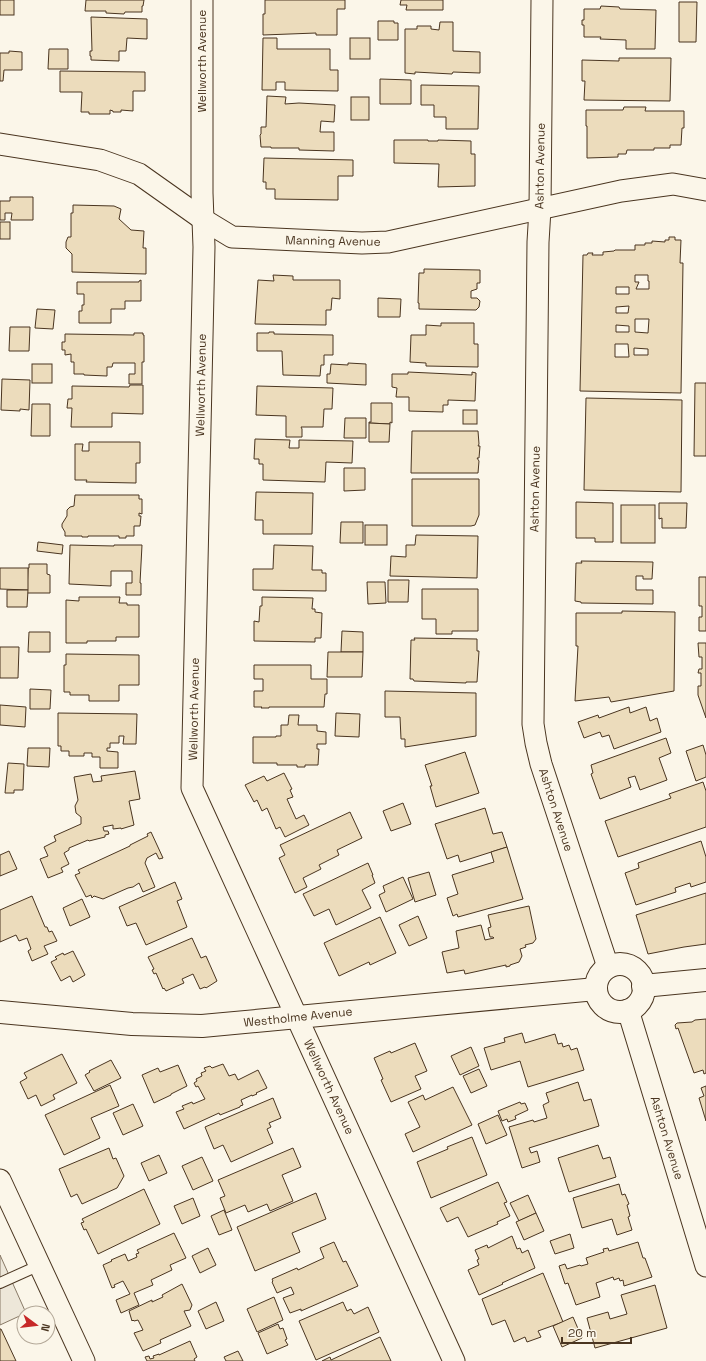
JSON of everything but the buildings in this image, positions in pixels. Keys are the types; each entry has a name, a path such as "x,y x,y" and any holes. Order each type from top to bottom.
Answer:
{"street":[{"name":"Wellworth Avenue","path":"202,0 202,193 204,255 192,788 454,1361"},
{"name":"Ashton Avenue","path":"542,0 533,724 541,764 608,967"},
{"name":"Manning Avenue","path":"0,144 100,160 139,174 204,220 232,237 362,243 388,242 621,191 673,184 706,190"},
{"path":"615,965 631,967 642,979 643,986 641,998 638,1004 628,1010 613,1011 601,1003 596,989 599,977 608,967 615,965"},
{"path":"643,986 706,980"},
{"name":"Westholme Avenue","path":"0,1012 132,1024 202,1026 596,989"},
{"name":"Ashton Avenue","path":"628,1010 706,1266"},
{"path":"0,1180 84,1361"}],"lane":[{"path":"0,1283 40,1266"}],"shaded area":[{"path":"0,1255 22,1305 16,1305 16,1318 0,1325"}]}
